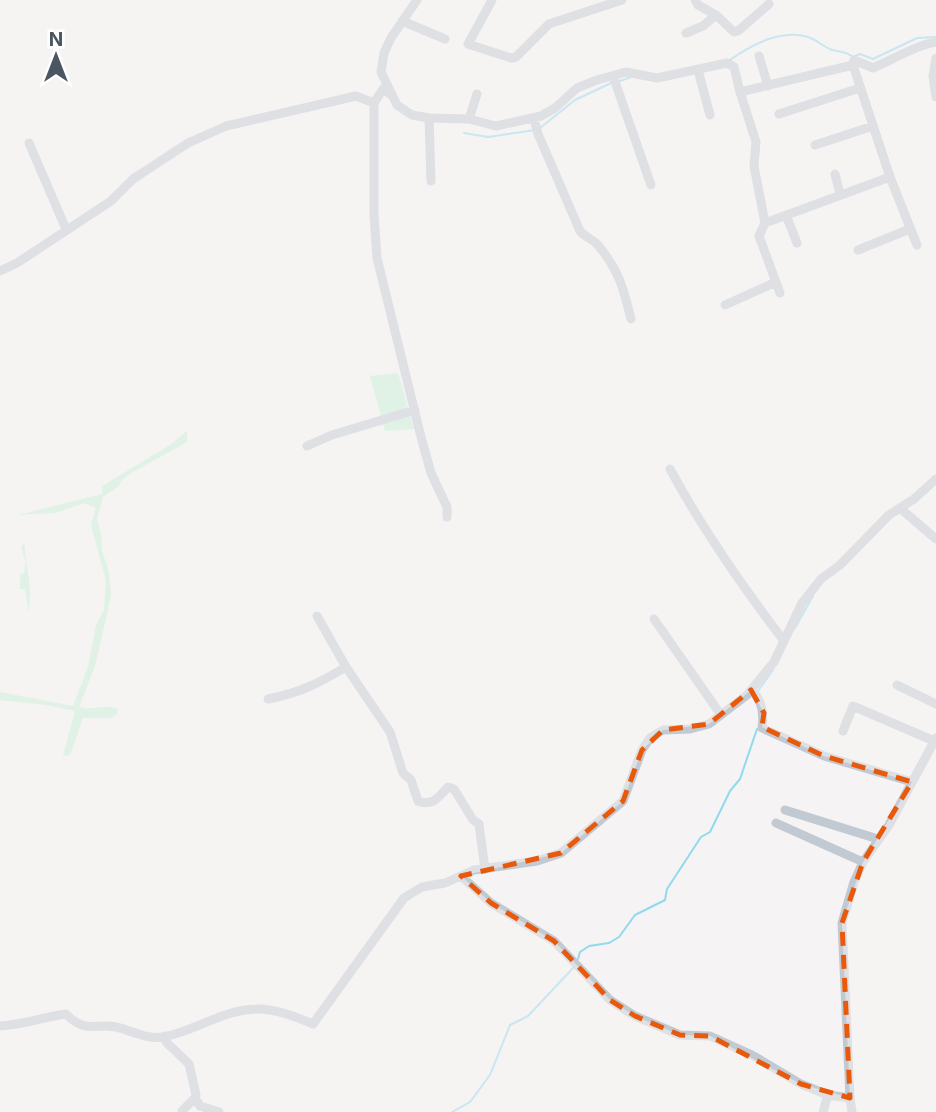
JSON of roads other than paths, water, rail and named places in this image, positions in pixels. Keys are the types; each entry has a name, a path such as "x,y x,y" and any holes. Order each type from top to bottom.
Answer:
{"street":[{"path":"417,0 391,38 382,62 383,78 391,95 397,105 412,115 469,119 496,126 534,118 555,108 577,88 626,72 657,78 730,63 734,67 755,142 754,166 765,223 759,236 780,293"},
{"path":"492,0 468,44 511,58 516,57 549,24 622,0"},
{"path":"695,0 734,32 738,32 769,4"},
{"path":"686,33 703,26 716,15"},
{"path":"402,21 445,39"},
{"path":"917,246 890,177 853,65 854,60 873,68 920,45 936,42"},
{"path":"759,56 768,86"},
{"path":"936,58 933,76 936,94"},
{"path":"740,92 853,65"},
{"path":"698,70 710,115"},
{"path":"613,76 651,185"},
{"path":"391,95 383,89 374,103 374,215 377,258 431,473 447,507 447,517"},
{"path":"779,114 860,89"},
{"path":"469,119 477,94"},
{"path":"0,271 17,263 111,201 133,179 188,143 226,126 356,96 374,103"},
{"path":"429,118 431,181"},
{"path":"534,118 538,134 580,231 598,246 621,280 631,319"},
{"path":"815,145 873,125"},
{"path":"29,143 66,229"},
{"path":"835,174 840,194"},
{"path":"765,223 890,177"},
{"path":"786,215 797,243"},
{"path":"858,250 910,229"},
{"path":"725,305 776,282"},
{"path":"307,446 332,435 415,410"},
{"path":"670,469 702,525 747,592 784,640"},
{"path":"0,1026 22,1025 66,1014 72,1021 91,1028 115,1027 131,1033 161,1038 233,1012 258,1009 296,1017 313,1024 404,898 422,887 445,883 460,876 537,861 561,853 623,801 642,750 650,738 663,730 690,729 709,724 751,690 774,662 802,603 821,579 840,565 889,515 914,499 936,479"},
{"path":"900,508 936,539"},
{"path":"317,616 346,667 390,732 403,773 411,780 418,800 424,803 435,801 448,787 454,789 478,824 485,869"},
{"path":"654,619 721,715"},
{"path":"268,699 292,695 314,687 346,667"},
{"path":"897,685 936,704"},
{"path":"751,690 757,695 764,713 762,728 824,756 912,782"},
{"path":"843,731 853,706 935,743 889,825 863,862 842,923 852,1112"},
{"path":"785,810 878,839"},
{"path":"776,823 863,862"},
{"path":"460,876 491,904 554,941 610,1000 635,1016 680,1035 710,1036 752,1055 801,1084 828,1095 850,1098"},
{"path":"165,1036 166,1042 189,1064 196,1095 182,1111"},
{"path":"823,1112 828,1095"},
{"path":"194,1098 200,1106 219,1112"}],"waterway":[{"path":"730,60 757,44 787,35 808,37 832,50 853,57 860,54 873,59 917,38 936,37"},
{"path":"620,81 631,77"},
{"path":"540,128 575,100 611,83"},
{"path":"464,133 488,137 535,130"},
{"path":"795,628 813,596"},
{"path":"758,691 773,670"},
{"path":"578,959 580,952 589,946 609,943 619,937 635,915 665,900 667,889 701,837 710,832 730,791 740,779 757,729"},
{"path":"452,1112 470,1102 490,1075 510,1025 528,1016 574,967"}]}
